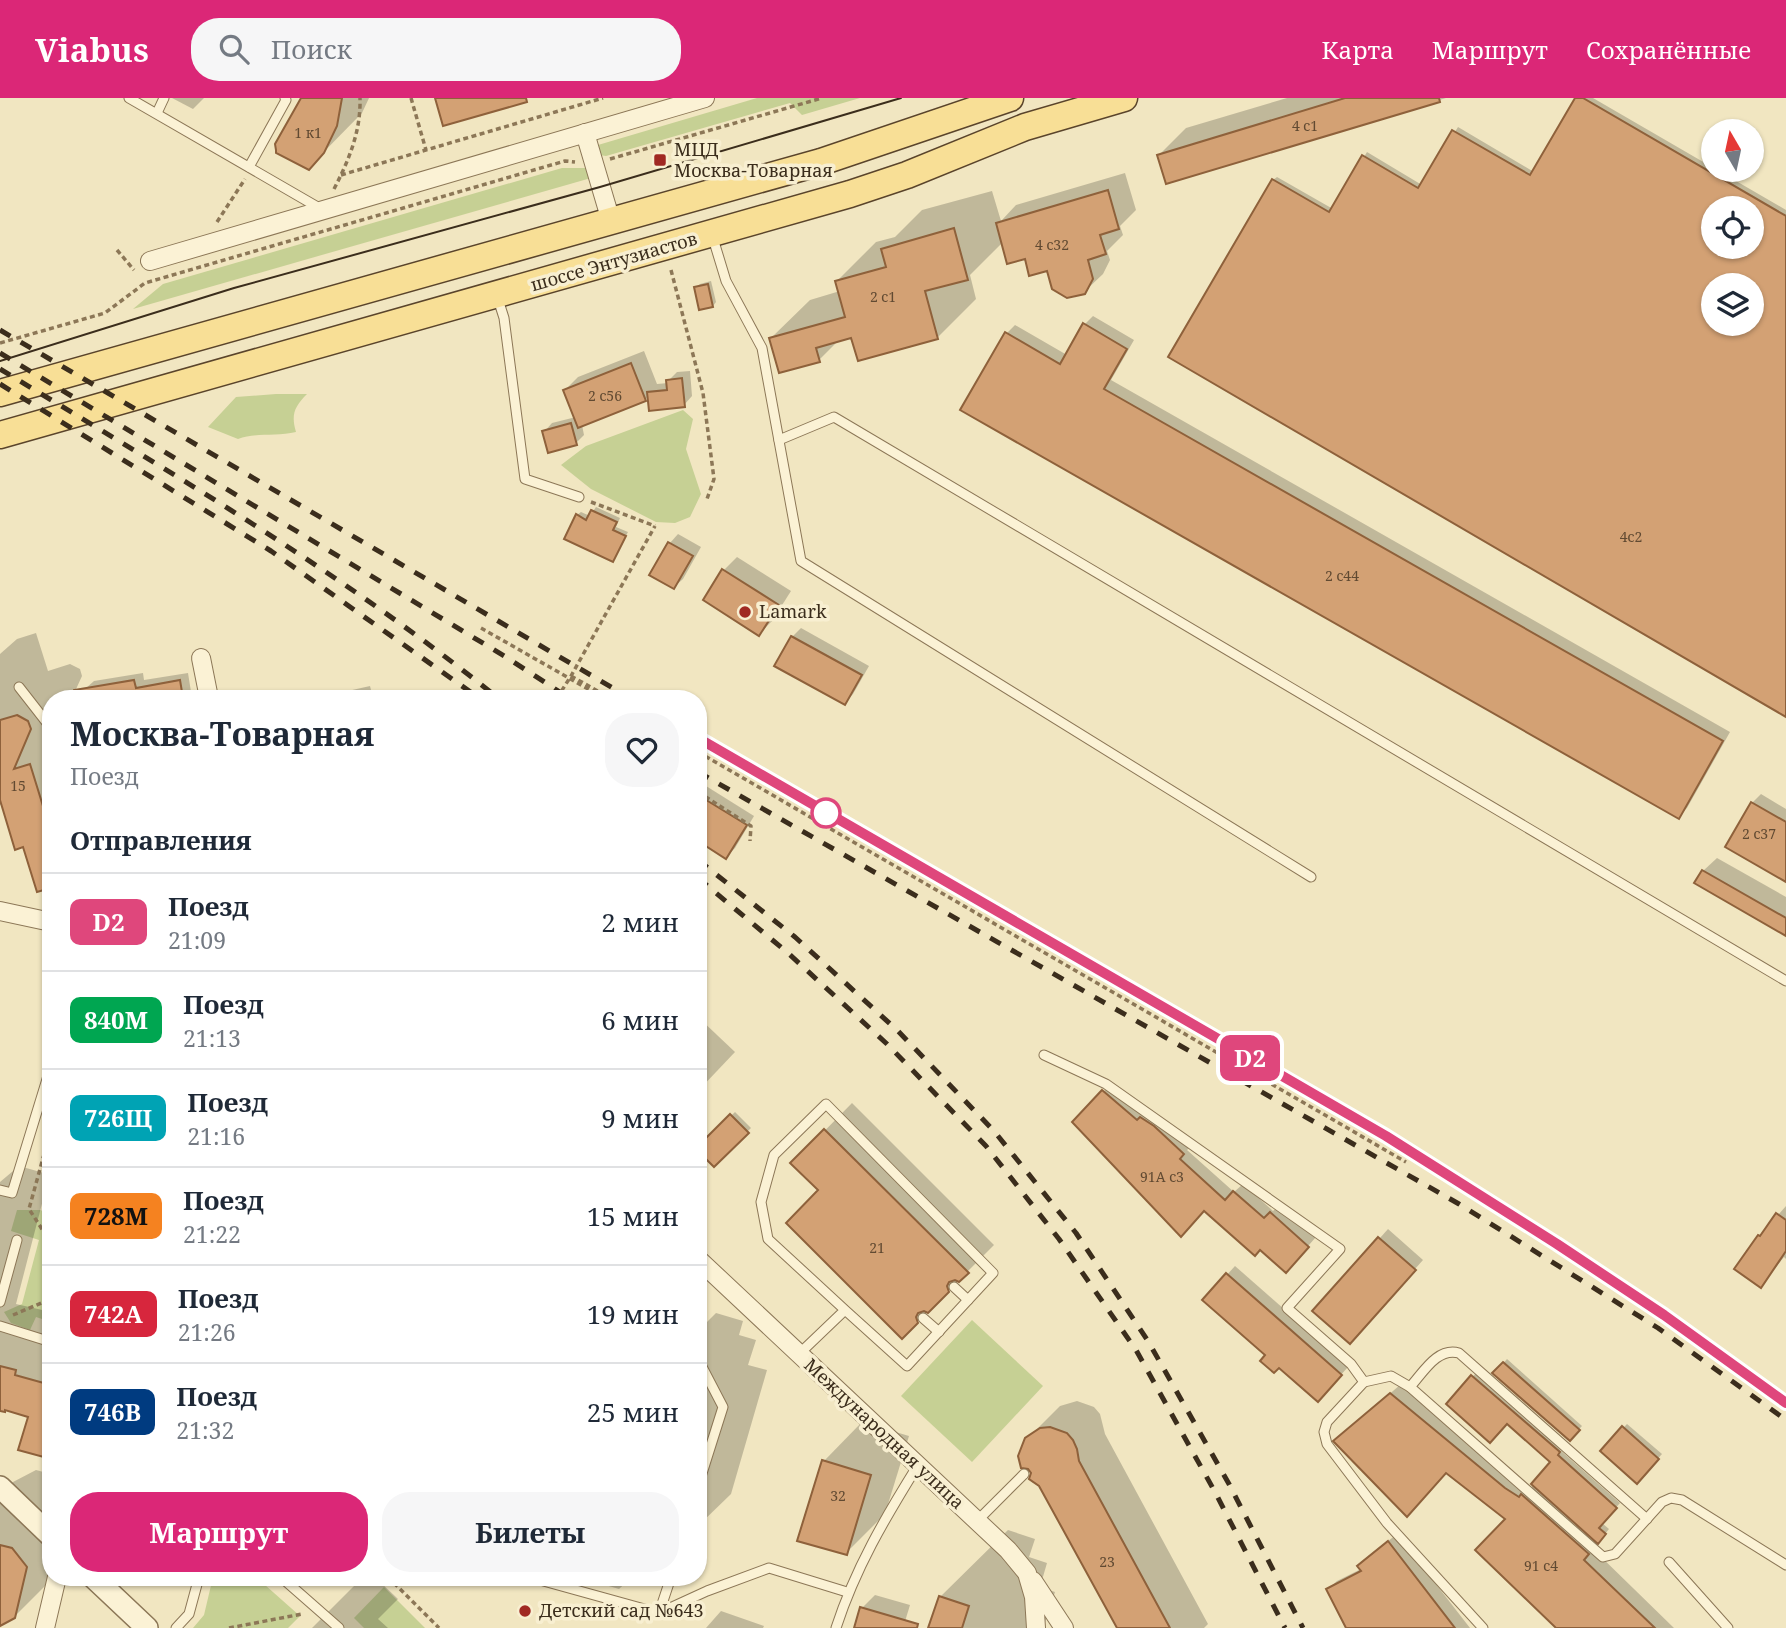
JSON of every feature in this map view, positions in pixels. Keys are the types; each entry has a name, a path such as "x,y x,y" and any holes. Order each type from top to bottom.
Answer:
{"main road":[{"path":"0,393 821,162 1010,98"},
{"name":"шоссе Энтузиастов","path":"0,435 862,190 907,175 1025,127 1124,98"}],"street":[{"path":"150,261 585,133 672,103 705,98"},
{"path":"585,133 611,221"},
{"path":"201,658 207,690"},
{"path":"0,911 42,920"},
{"name":"Международная улица","path":"707,1267 1008,1550 1027,1573 1034,1597 1037,1628"},
{"path":"0,1487 42,1527"},
{"path":"1027,1573 1065,1628"},
{"path":"45,1628 55,1586"},
{"path":"103,1586 147,1628"}],"lane":[{"path":"128,98 322,210"},
{"path":"156,114 164,98"},
{"path":"250,168 284,99"},
{"path":"712,233 726,281 762,348 802,561 1311,877"},
{"path":"496,296 504,318 525,480 579,497"},
{"path":"779,440 834,416 1786,981"},
{"path":"19,687 42,716"},
{"path":"1044,1055 1106,1084 1340,1248 1287,1308 1351,1364 1364,1382"},
{"path":"0,1190 12,1193 42,1095"},
{"path":"826,1104 993,1273 907,1366 845,1310 768,1239 761,1202 774,1155 826,1104"},
{"path":"0,1302 17,1240"},
{"path":"954,1287 968,1300"},
{"path":"799,1354 845,1310"},
{"path":"923,1318 939,1332"},
{"path":"0,1326 42,1339"},
{"path":"1410,1387 1439,1355 1445,1352 1459,1353 1647,1519"},
{"path":"707,1376 723,1407 707,1458"},
{"path":"1483,1628 1387,1523 1327,1444 1324,1432 1327,1422 1364,1382 1391,1376 1410,1387 1598,1555 1608,1558 1615,1554 1666,1499 1677,1498 1786,1565"},
{"path":"836,1628 847,1592 877,1531 918,1465"},
{"path":"977,1521 1024,1474"},
{"path":"1669,1562 1728,1628"},
{"path":"573,1586 659,1614 708,1591 769,1568 847,1592"},
{"path":"176,1628 189,1614 197,1586"},
{"path":"291,1586 339,1628"},
{"path":"659,1614 668,1586"}],"path":[{"path":"322,210 341,175 359,125 360,98"},
{"path":"411,98 426,150"},
{"path":"341,175 603,98"},
{"path":"0,343 105,313 145,283 565,161 594,163 822,98"},
{"path":"213,264 208,244 214,226 250,168"},
{"path":"117,250 145,283"},
{"path":"671,270 702,393 713,479 708,499"},
{"path":"561,690 655,526 579,497"},
{"path":"481,628 590,690"},
{"path":"571,676 596,690"},
{"path":"707,757 1406,1162"},
{"path":"707,798 751,826 750,841"},
{"path":"42,1162 29,1209 42,1229"},
{"path":"8,1318 42,1303"},
{"path":"397,1586 439,1628"},
{"path":"229,1628 307,1614"}],"green space":[{"path":"757,98 860,98 802,115 790,103 606,156 599,155 598,145"},
{"path":"562,168 589,168 591,178 133,309 163,284"},
{"path":"307,394 295,412 296,432 238,439 208,427 236,397"},
{"path":"683,410 693,419 686,449 701,494 690,517 675,523 656,522 591,489 561,465 586,446"},
{"path":"17,1210 42,1211 42,1319 36,1317 30,1330 11,1323 4,1312 22,1304 39,1240 11,1231"},
{"path":"972,1320 1043,1386 972,1462 901,1396"},
{"path":"211,1586 266,1586 300,1616 288,1628 193,1628 204,1615"},
{"path":"384,1587 425,1628 364,1628 354,1618"}],"building":[{"path":"301,98 342,98 337,126 324,153 309,170 276,153 275,144"},
{"path":"435,98 526,98 527,102 443,126"},
{"path":"1345,98 1439,98 1440,102 1166,184 1157,155"},
{"path":"1575,98 1583,98 1701,167 1701,182 1728,182 1752,196 1701,196 1701,259 1764,259 1764,203 1786,216 1786,717 1168,357 1272,179 1329,212 1362,155 1418,188 1452,130 1530,175"},
{"path":"1108,190 1119,229 1100,235 1106,254 1088,260 1093,279 1085,294 1067,298 1052,289 1047,271 1029,276 1025,259 1007,264 996,223"},
{"path":"954,228 968,280 925,291 938,339 858,361 851,338 816,348 820,362 779,373 769,338 845,317 835,281 886,267 881,249"},
{"path":"708,284 713,307 699,310 694,287"},
{"path":"1083,323 1127,349 1104,389 1723,741 1679,819 960,410 1005,332 1060,364"},
{"path":"631,363 646,401 578,428 563,390"},
{"path":"682,378 685,407 649,411 647,392 667,390 666,380"},
{"path":"571,423 577,445 548,453 542,431"},
{"path":"591,510 617,522 613,530 626,536 613,562 564,539 576,514 586,520"},
{"path":"668,542 693,556 674,589 649,575"},
{"path":"722,569 779,605 759,636 703,600"},
{"path":"791,636 862,675 845,705 774,666"},
{"path":"134,680 136,688 180,680 182,690 74,690"},
{"path":"17,715 28,721 31,729 14,769 30,764 42,803 42,891 37,892 23,847 15,850 0,800 0,720"},
{"path":"707,801 747,825 726,859 707,847"},
{"path":"1751,802 1786,822 1786,882 1725,847"},
{"path":"1702,870 1786,918 1786,936 1694,883"},
{"path":"1102,1090 1137,1120 1140,1117 1154,1126 1184,1154 1180,1159 1225,1200 1233,1191 1264,1218 1270,1212 1309,1247 1286,1273 1260,1250 1255,1256 1204,1211 1181,1237 1072,1122"},
{"path":"730,1114 749,1133 714,1167 707,1160 707,1137"},
{"path":"824,1129 969,1273 959,1282 949,1282 949,1292 928,1313 918,1313 918,1323 902,1339 786,1223 818,1190 790,1163"},
{"path":"1776,1213 1786,1220 1786,1251 1761,1288 1734,1269"},
{"path":"1378,1237 1416,1270 1350,1344 1312,1311"},
{"path":"1226,1273 1342,1375 1318,1402 1279,1368 1274,1373 1260,1361 1265,1355 1202,1300"},
{"path":"1503,1362 1580,1430 1570,1441 1492,1373"},
{"path":"0,1366 16,1370 15,1375 42,1382 42,1457 18,1450 28,1417 0,1411"},
{"path":"1471,1375 1560,1452 1558,1455 1617,1508 1599,1528 1606,1534 1598,1544 1531,1484 1550,1462 1507,1424 1490,1443 1446,1404"},
{"path":"1390,1393 1505,1488 1519,1497 1521,1494 1589,1554 1584,1560 1655,1628 1556,1628 1475,1550 1505,1519 1446,1473 1407,1517 1333,1441"},
{"path":"1622,1426 1659,1459 1637,1484 1600,1451"},
{"path":"1050,1427 1067,1433 1073,1440 1079,1461 1170,1628 1117,1628 1039,1486 1029,1479 1031,1473 1028,1469 1021,1468 1018,1456 1025,1438 1040,1428"},
{"path":"822,1460 871,1475 847,1555 797,1541"},
{"path":"1388,1541 1455,1628 1346,1628 1326,1589 1361,1571 1357,1566"},
{"path":"0,1545 12,1548 27,1567 15,1618 0,1626"},
{"path":"939,1596 969,1606 962,1628 928,1628"},
{"path":"860,1607 918,1624 917,1628 854,1628"}],"tram line":[{"path":"0,361 234,288 600,187 901,98"}],"railway":[{"path":"0,330 616,690"},
{"path":"0,353 557,690"},
{"path":"0,369 255,525 379,608 488,690"},
{"path":"0,384 271,551 468,690"},
{"path":"707,743 1386,1136 1557,1243 1786,1403"},
{"path":"707,777 1459,1204 1658,1328 1786,1420"},
{"path":"707,867 795,937 898,1031 994,1131 1076,1233 1148,1341 1229,1484 1303,1628"},
{"path":"707,886 788,953 887,1044 986,1146 1059,1239 1136,1350 1215,1492 1285,1628"}],"train":[{"name":"D2","path":"707,743 1386,1136 1664,1315 1786,1403"}],"place":[{"name":"МЦД Москва-Товарная","path":"660,160"},
{"name":"Lamark","path":"745,612"},
{"name":"Детский сад №643","path":"525,1611"}]}
